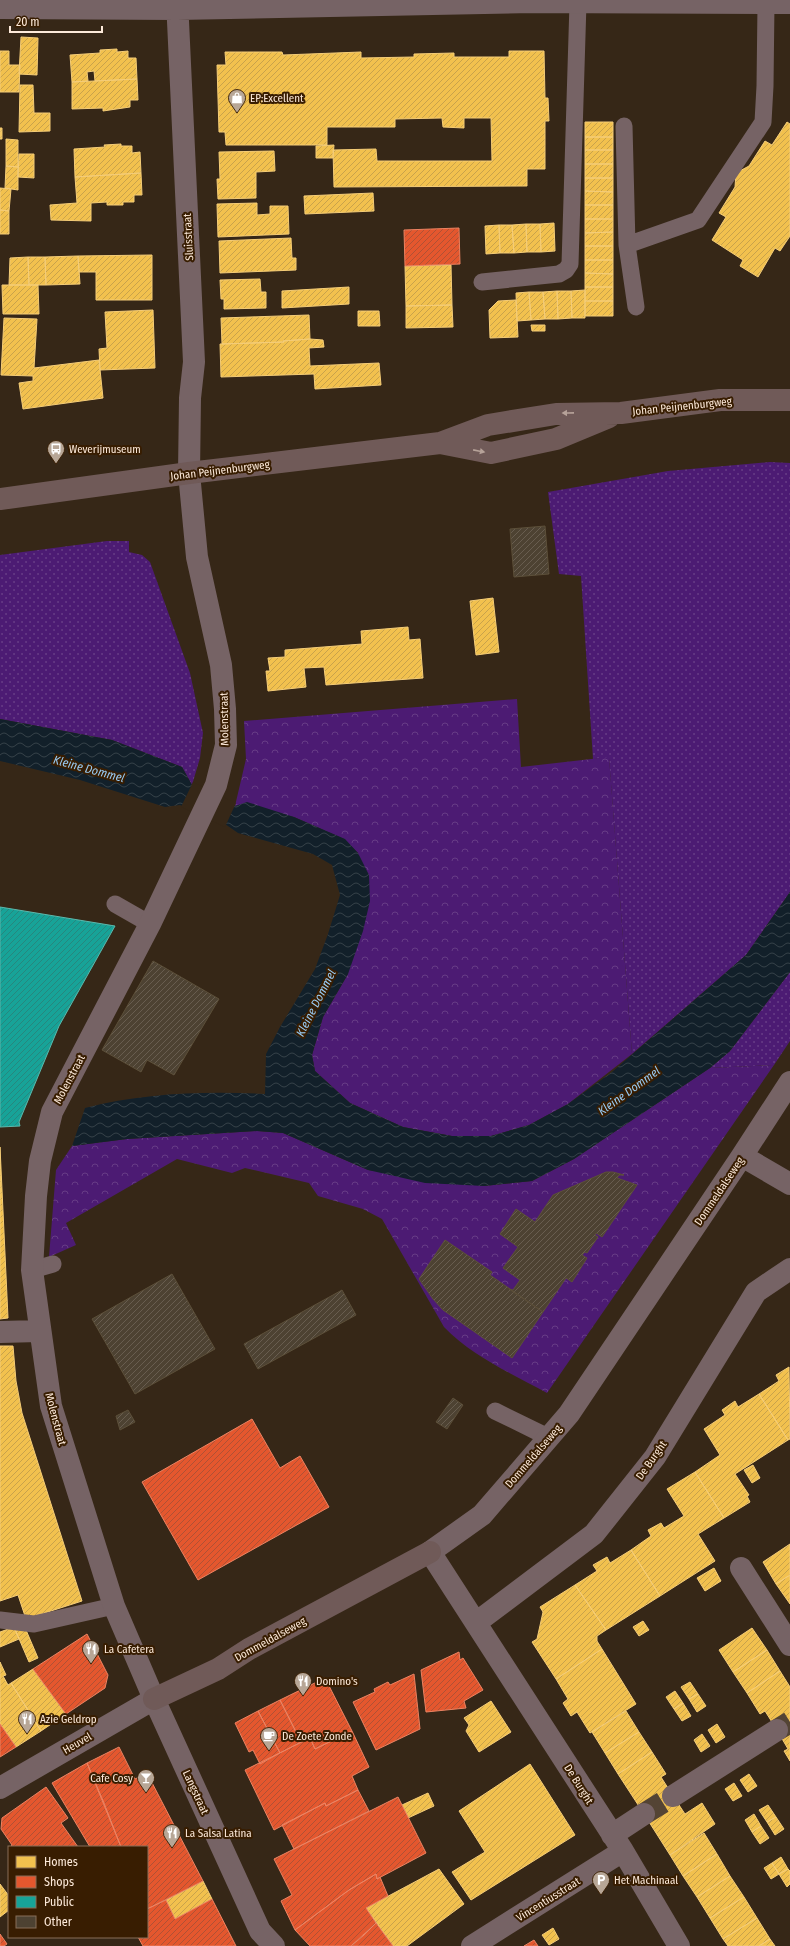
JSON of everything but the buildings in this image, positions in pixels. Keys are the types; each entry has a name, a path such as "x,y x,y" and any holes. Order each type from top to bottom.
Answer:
{"main road":[{"name":"Johan Peijnenburgweg","path":"0,499 189,473 440,443 491,453 556,439 621,413 720,400 790,400"},
{"name":"Dommeldalseweg","path":"154,1699 218,1669 249,1649 430,1552"}],"street":[{"path":"0,8 532,1 578,3 790,3"},
{"name":"Sluisstraat","path":"177,5 194,362 190,398 189,473"},
{"name":"Molenstraat","path":"154,1699 114,1606 51,1406 39,1331 32,1270 36,1196 40,1160 52,1112 150,924 198,824 216,785 226,745 221,665 197,557 189,473"},
{"name":"Dommeldalseweg","path":"430,1552 482,1515 550,1438 569,1414 790,1082"},
{"path":"742,1156 790,1184"},
{"name":"De Burght","path":"477,1622 594,1534 654,1457 756,1292 790,1269"},
{"path":"0,1332 39,1331"},
{"name":"De Burght","path":"430,1552 477,1622 617,1843 679,1946"},
{"path":"741,1568 790,1645"},
{"name":"Heuvel","path":"0,1788 154,1699"},
{"name":"Langstraat","path":"154,1699 260,1931 274,1946"},
{"path":"673,1796 777,1730"},
{"name":"Vincentiusstraat","path":"472,1946 561,1890 617,1843 644,1814"}],"lane":[{"path":"482,282 559,274 566,270 570,264 578,3"},
{"path":"627,245 698,220 763,122 766,86 766,4"},
{"path":"624,126 627,245 636,307"},
{"path":"116,904 150,924"},
{"path":"32,1270 53,1264"},
{"path":"495,1411 550,1438"},
{"path":"0,1620 34,1624 114,1606"}],"green space":[{"path":"770,462 790,463 790,892 746,955 632,1054 609,758 593,759 581,576 559,574 548,492 668,471"},
{"path":"107,541 129,541 129,552 142,555 150,562 190,673 203,733 200,758 192,785 182,767 112,740 0,719 0,555"},
{"path":"517,699 521,767 609,757 632,1054 568,1104 529,1125 491,1136 452,1136 403,1127 350,1103 315,1071 312,1055 323,1017 348,974 358,853 344,839 294,817 235,806 246,759 244,721"},
{"path":"790,972 790,1041 774,1065 710,1068 730,1051"},
{"path":"774,1065 547,1393 480,1356 444,1327 382,1219 363,1209 318,1196 309,1183 245,1168 232,1173 177,1159 66,1223 76,1245 49,1257 56,1170 72,1146 127,1139 257,1131 283,1133 368,1170 484,1186 532,1181 574,1159 710,1068"}],"water":[{"name":"Kleine Dommel","path":"0,719 112,740 182,767 192,785 235,806 247,802 294,817 345,839 358,853 369,875 370,901 363,931 348,974 323,1017 312,1055 315,1071 350,1103 403,1127 452,1136 491,1136 529,1125 568,1104 612,1072 746,955 790,892 790,972 730,1051 710,1068 574,1159 532,1181 484,1186 425,1183 368,1170 283,1133 257,1131 127,1139 72,1146 85,1108 129,1099 174,1094 265,1094 266,1054 280,1027 315,969 340,895 332,865 313,854 238,833 225,824 180,805 165,807 80,780 0,761"}],"pier":[{"path":"193,782 236,803 225,827 181,807"}],"tunnel":[{"path":"777,1730 790,1722"},
{"path":"644,1814 673,1796"}],"place":[{"name":"EP:Excellent","path":"237,113"},
{"name":"Weverijmuseum","path":"56,464"},
{"name":"La Cafetera","path":"91,1664"},
{"name":"Domino's","path":"303,1696"},
{"name":"Azie Geldrop","path":"27,1734"},
{"name":"De Zoete Zonde","path":"269,1751"},
{"name":"Cafe Cosy","path":"146,1793"},
{"name":"La Salsa Latina","path":"172,1848"},
{"name":"Het Machinaal","path":"601,1895"}]}
